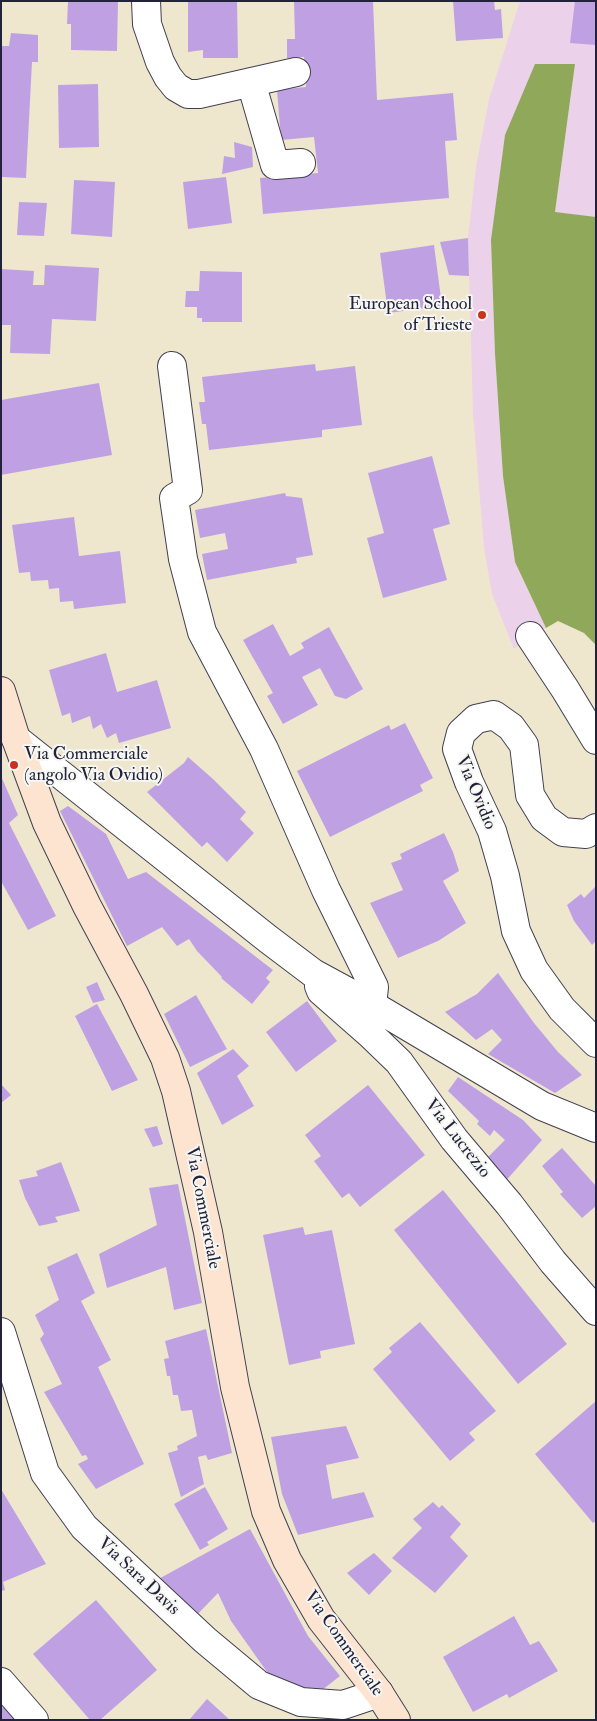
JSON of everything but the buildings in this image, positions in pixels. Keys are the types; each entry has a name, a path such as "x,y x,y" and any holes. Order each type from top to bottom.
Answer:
{"main road":[{"name":"Via Commerciale","path":"1,691 46,823 87,906 134,994 165,1058 176,1090 208,1232 235,1386 266,1510 287,1560 321,1619 379,1693 396,1720"}],"street":[{"path":"146,1 147,24 160,62 176,87 188,94 199,94 296,72"},
{"path":"251,82 275,165 301,163"},
{"path":"172,366 188,490 174,498 182,559 202,632 264,749 326,890 374,987 372,1005"},
{"path":"530,636 566,689 596,740"},
{"name":"Via Ovidio","path":"596,828 586,834 563,832 544,818 530,794 524,745 511,727 494,715 476,719 461,732 457,749 469,782 492,831 505,876 516,931 534,970 556,1002 596,1043"},
{"path":"16,739 313,973 372,1005 542,1106 596,1128"},
{"name":"Via Lucrezio","path":"313,973 321,991 399,1062 454,1139 509,1204 553,1262 596,1311"},
{"name":"Via Sara Davis","path":"1,1332 46,1473 84,1527 205,1640 260,1686 301,1702 343,1705 379,1693"},
{"path":"1,1682 34,1720"}],"shaded area":[{"name":"European School of Trieste","path":"520,1 596,1 596,217 555,213 575,64 491,240 495,354 503,476 515,562 546,628 530,636 514,649 492,594 484,548 473,413 468,238 476,167 489,99"}],"green space":[{"path":"535,64 575,64 555,212 596,217 596,645 584,633 558,621 546,628 515,562 503,476 495,354 491,240 505,135"}],"place":[{"name":"European School of Trieste","path":"482,315"},
{"name":"Via Commerciale (angolo Via Ovidio)","path":"14,765"}]}
